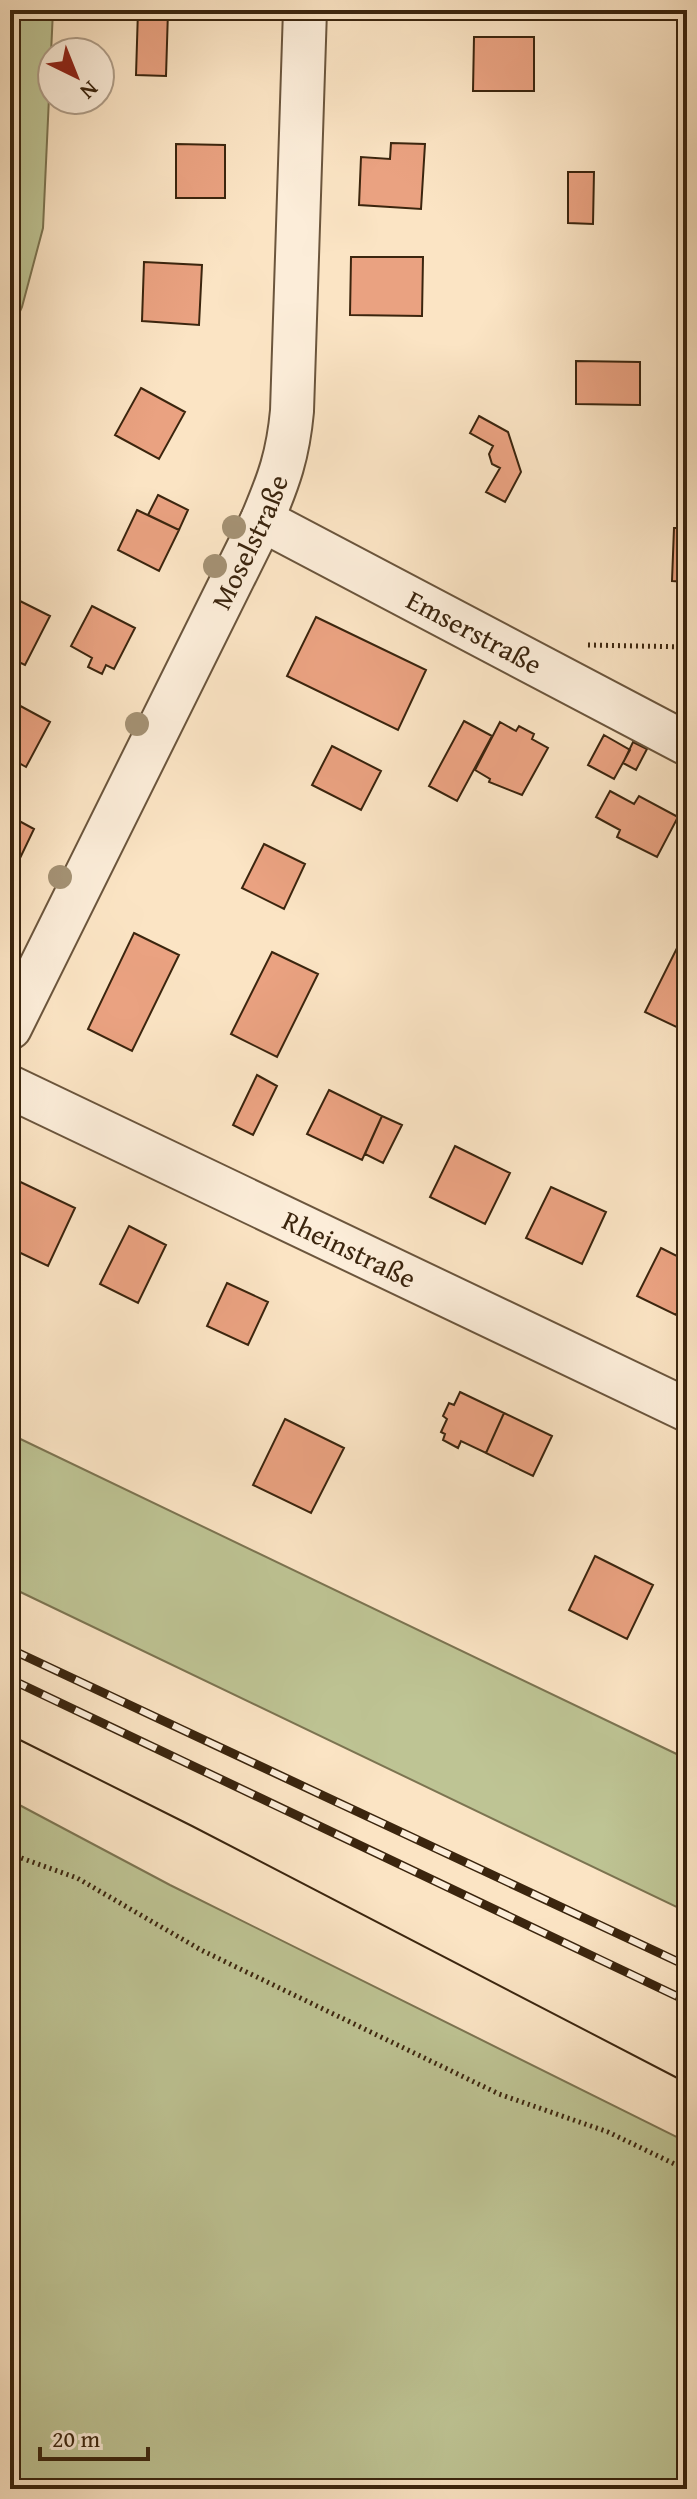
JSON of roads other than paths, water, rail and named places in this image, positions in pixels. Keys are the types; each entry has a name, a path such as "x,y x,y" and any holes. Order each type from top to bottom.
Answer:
{"street":[{"name":"Moselstraße","path":"10,1028 282,474 292,411 305,10"},
{"name":"Emserstraße","path":"262,520 687,744"},
{"name":"Rheinstraße","path":"10,1087 687,1410"}],"tram line":[{"path":"10,1735 687,2083"}],"railway":[{"path":"10,1649 687,1966"},
{"path":"10,1679 687,2001"}]}
